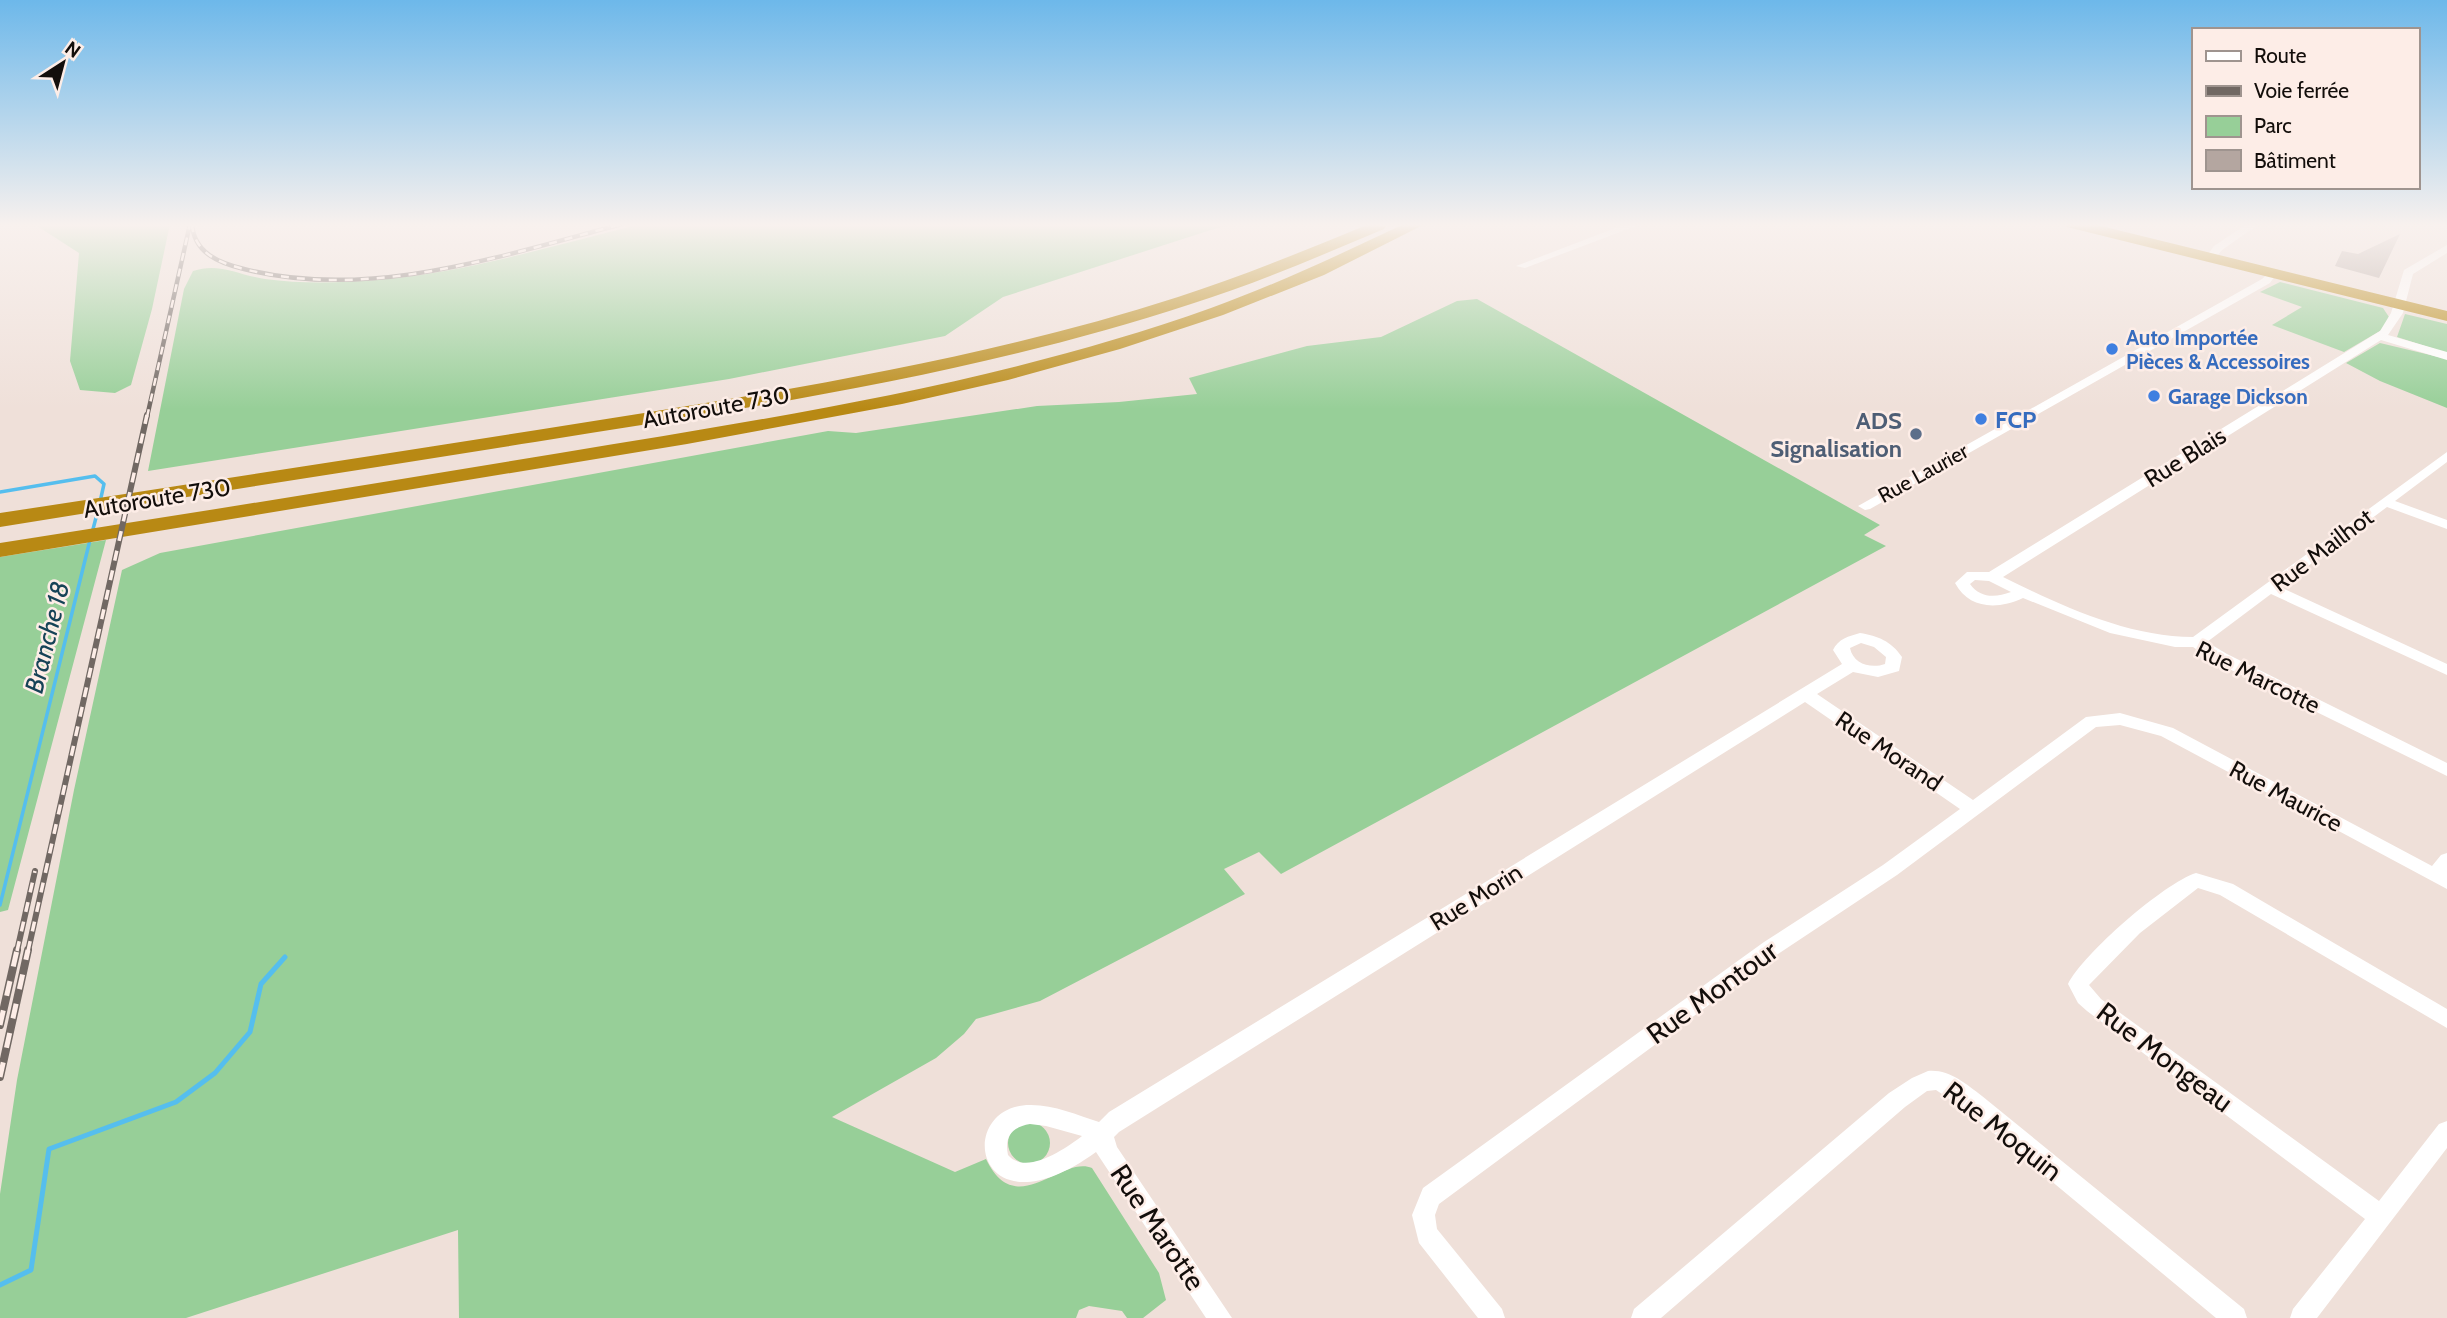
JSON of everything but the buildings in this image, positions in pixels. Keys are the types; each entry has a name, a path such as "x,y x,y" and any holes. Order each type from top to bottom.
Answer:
{"highway":[{"name":"Autoroute 730","path":"0,520 759,401 972,358 1094,326 1226,286"},
{"name":"Autoroute 730","path":"0,550 748,429 972,383 1098,349 1210,313 1281,286"},
{"path":"2323,286 2447,316"}],"street":[{"name":"Rue Laurier","path":"1865,506 2258,286"},
{"name":"Rue Blais","path":"1992,577 2379,337 2391,326 2404,286"},
{"path":"2379,337 2447,356"},
{"name":"Rue Mailhot","path":"2196,642 2447,456"},
{"path":"2386,502 2447,525"},
{"path":"1992,577 1967,577 1962,583 1963,587 1979,598 1995,602 2008,601 2022,593"},
{"name":"Rue Marcotte","path":"1992,577 2022,593 2115,629 2175,642 2196,642 2210,652 2447,770"},
{"path":"2270,588 2441,667 2447,652"},
{"name":"Rue Morin","path":"1103,1134 1117,1119 1853,665"},
{"name":"Rue Morand","path":"1805,694 1972,808"},
{"name":"Rue Montour","path":"1493,1318 1427,1235 1422,1220 1423,1207 1431,1196 1771,948 1861,890 2086,725 2101,719 2120,719"},
{"name":"Rue Maurice","path":"2120,719 2167,732 2441,879"},
{"path":"2441,879 2447,860"},
{"name":"Rue Mongeau","path":"2381,1216 2106,1015 2085,997 2078,984 2094,964 2178,891 2196,880 2226,889 2447,1019"},
{"name":"Rue Moquin","path":"1643,1318 1897,1100 1924,1080 1932,1079 1951,1085 1974,1103 2235,1318"},
{"path":"2302,1318 2447,1131"},
{"name":"Rue Marotte","path":"1103,1134 1103,1144 1109,1154 1220,1318"}],"green space":[{"path":"76,286 157,286 131,385 115,393 80,390 70,361"},
{"path":"186,286 1039,286 1003,297 945,336 729,379 148,471"},
{"path":"2273,286 2294,286 2383,308 2389,317 2385,328 2344,352 2272,325 2302,307 2260,292"},
{"path":"1477,299 1880,525 1864,535 1886,546 1281,874 1259,852 1224,869 1245,894 1040,1001 976,1019 964,1034 936,1058 832,1117 955,1172 986,1159 998,1177 1011,1185 1025,1186 1080,1166 1092,1168 1159,1273 1166,1300 1143,1318 1127,1318 1122,1311 1089,1306 1079,1310 1076,1318 459,1318 458,1230 186,1318 0,1318 0,1194 17,1080 74,790 122,570 160,553 828,431 856,433 1037,406 1119,402 1197,394 1189,378 1307,346 1381,337 1457,301"},
{"path":"2405,314 2447,324 2447,353 2397,337"},
{"path":"2380,343 2447,359 2447,408 2380,381 2346,363"},
{"path":"106,540 8,910 0,912 0,557"},
{"path":"1029,1122 1044,1128 1050,1143 1044,1158 1029,1164 1014,1158 1008,1143 1014,1128"}],"waterway":[{"name":"Branche 18","path":"0,492 95,476 104,484 100,502"},
{"name":"Branche 18","path":"92,533 98,510"},
{"name":"Branche 18","path":"0,905 90,540"},
{"name":"Branche 18","path":"0,1285 31,1270 49,1149 176,1102 215,1073 250,1032 261,984 285,957"}],"railway":[{"path":"147,417 176,286"},
{"path":"28,951 147,415"},
{"path":"17,951 35,871"},
{"path":"0,1025 17,950"},
{"path":"0,1077 28,950"}],"place":[{"name":"Auto Importée Pièces & Accessoires","path":"2112,349"},
{"name":"Garage Dickson","path":"2154,396"},
{"name":"FCP","path":"1981,419"},
{"name":"ADS Signalisation","path":"1916,434"}]}
